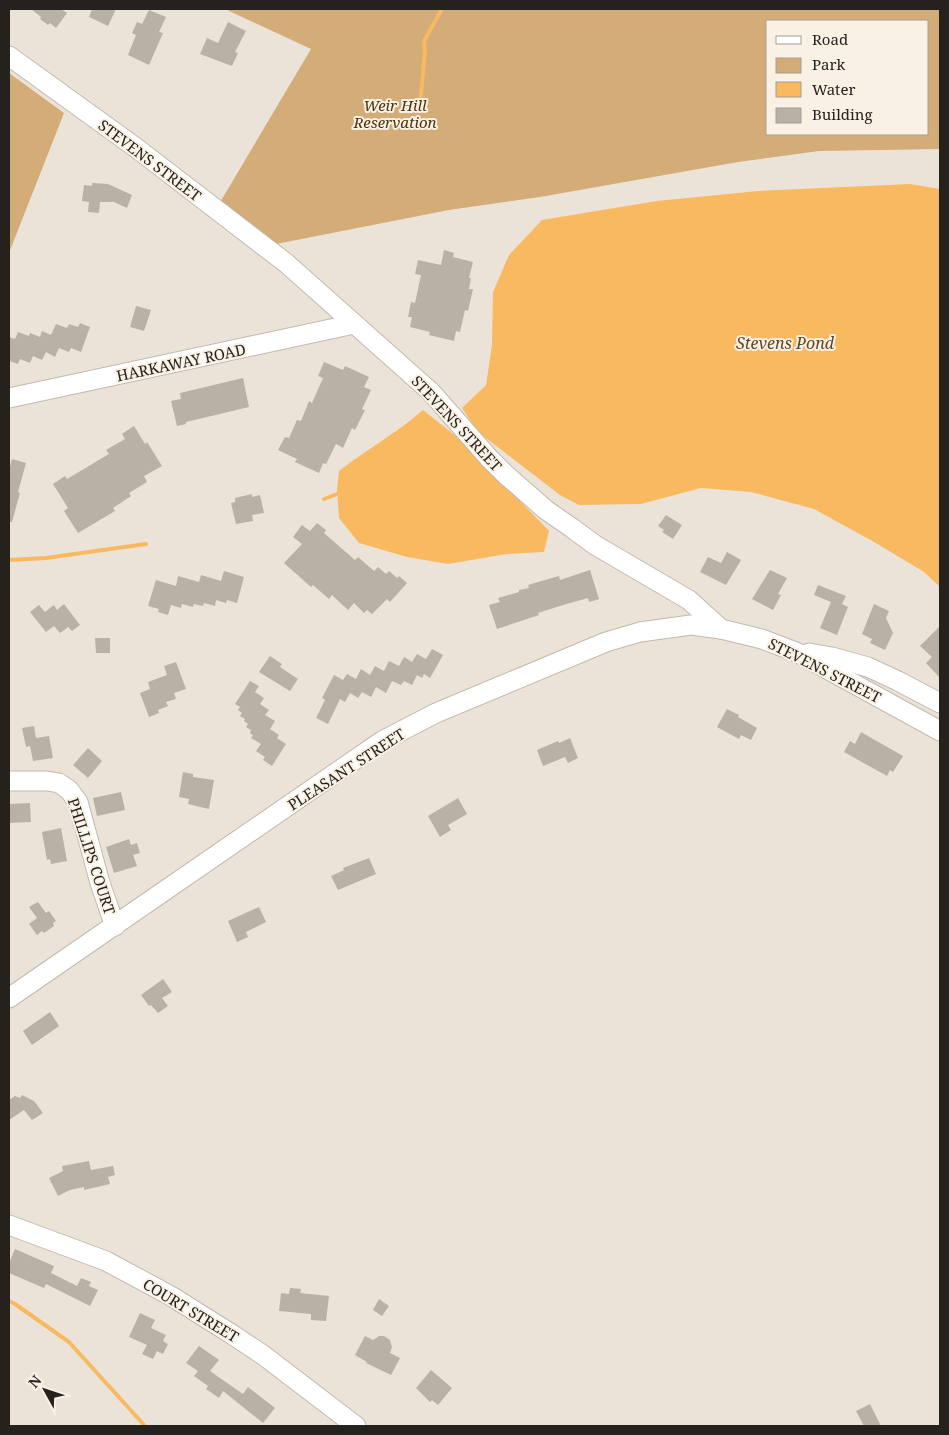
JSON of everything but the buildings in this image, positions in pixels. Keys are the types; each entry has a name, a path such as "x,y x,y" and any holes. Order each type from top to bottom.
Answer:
{"street":[{"name":"STEVENS STREET","path":"9,56 134,146 280,258 431,392 489,458 546,510 595,545 689,600 721,629 762,639 796,652 940,731"},
{"name":"HARKAWAY ROAD","path":"9,398 354,324"},
{"name":"PLEASANT STREET","path":"9,998 382,741 436,713 606,642 640,632 691,625 721,629"},
{"path":"796,652 816,654 868,667 898,680 940,703"},
{"name":"PHILLIPS COURT","path":"9,781 47,781 59,783 70,790 78,802 100,883 115,926"},
{"name":"COURT STREET","path":"9,1225 106,1261 171,1296 263,1355 356,1426"}],"green space":[{"name":"Weir Hill Reservation","path":"225,9 940,9 940,149 819,151 738,162 540,197 449,210 271,245 219,204 311,49"},
{"path":"9,73 64,113 9,253"}],"water":[{"name":"Stevens Pond","path":"910,184 940,189 940,587 924,572 814,509 751,492 701,488 641,504 579,505 560,495 478,432 462,408 486,385 492,345 493,292 509,255 542,220 657,201 758,191"},
{"path":"423,410 462,441 549,531 544,552 507,554 448,564 407,557 359,543 339,518 337,489 339,471"}],"waterway":[{"path":"420,105 425,52 424,41 442,9"},
{"path":"324,499 340,493"},
{"path":"9,560 46,558 146,544"},
{"path":"9,1301 69,1342 145,1426"}]}
